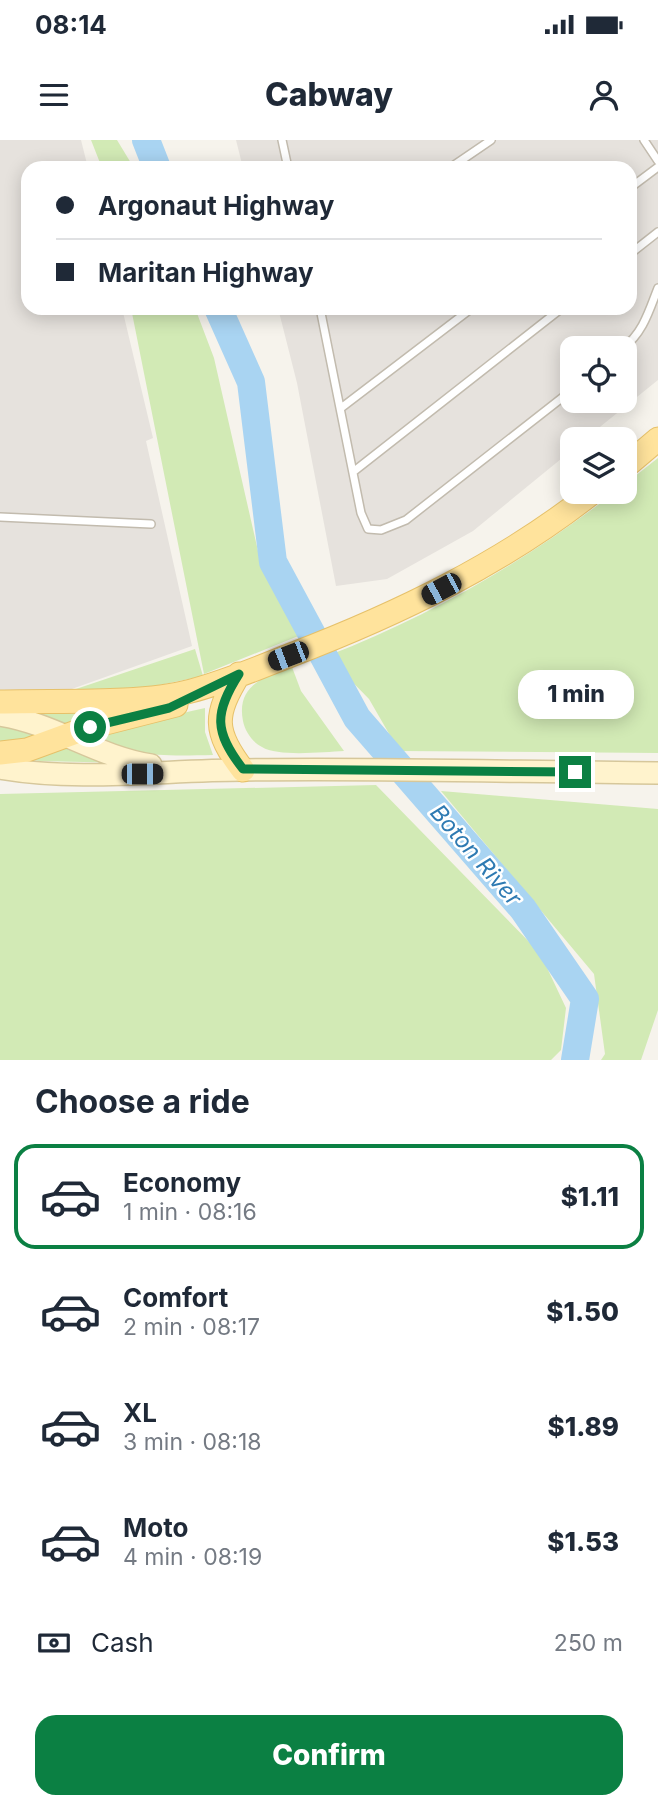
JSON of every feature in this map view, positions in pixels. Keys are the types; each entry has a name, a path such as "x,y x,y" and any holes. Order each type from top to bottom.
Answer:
{"main road":[{"path":"637,457 658,439"},
{"path":"0,702 154,697 190,692 355,631 405,608 522,543 576,504"},
{"path":"0,753 27,750 120,719 169,708 229,678"},
{"path":"229,678 220,720 225,743 243,769"},
{"path":"0,715 111,756 138,763 206,771"},
{"path":"0,768 33,773 94,774 243,769 658,773"}],"lane":[{"path":"282,140 286,161"},
{"path":"460,161 491,140"},
{"path":"644,140 658,160"},
{"path":"637,183 658,167"},
{"path":"637,248 658,232"},
{"path":"636,336 658,288"},
{"path":"321,315 361,513 369,529 381,530 406,520 560,399"},
{"path":"341,408 463,315"},
{"path":"353,472 553,315"},
{"path":"0,517 151,524"}],"shaded area":[{"path":"0,140 81,140 86,161 21,161 21,315 124,315 153,438 146,441 192,646 69,690 0,690"},
{"path":"236,140 658,140 658,380 637,397 637,336 560,336 560,413 617,413 600,427 560,427 560,460 473,531 387,579 336,586 297,383 280,315 637,315 637,161 241,161"}],"green space":[{"path":"91,140 117,140 130,161 99,161"},
{"path":"132,315 198,315 214,358 258,551 301,635 204,674"},
{"path":"658,458 658,753 399,751 369,699 327,656 404,623 477,584 547,541 599,504 637,504 637,475"},
{"path":"195,649 203,676 150,687 73,690"},
{"path":"292,667 301,691 344,751 279,752 258,745 247,732 242,709 248,691 262,679"},
{"path":"5,707 102,710 59,726"},
{"path":"205,708 205,732 213,755 148,754 119,748 85,735"},
{"path":"0,721 44,733 22,740 0,742"},
{"path":"66,743 127,763 40,761 10,757"},
{"path":"376,785 540,953 566,1008 561,1050 551,1060 0,1060 0,794"},
{"path":"441,791 658,809 658,1010 641,1060 601,1060 605,1054 594,974"}],"waterway":[{"name":"Boton River","path":"146,140 154,161"},
{"name":"Boton River","path":"221,315 251,382 273,562 357,718 523,909 585,999 575,1060"}],"route":[{"path":"90,727 169,708 239,674 223,699 220,720 225,743 243,769 575,772"}]}
